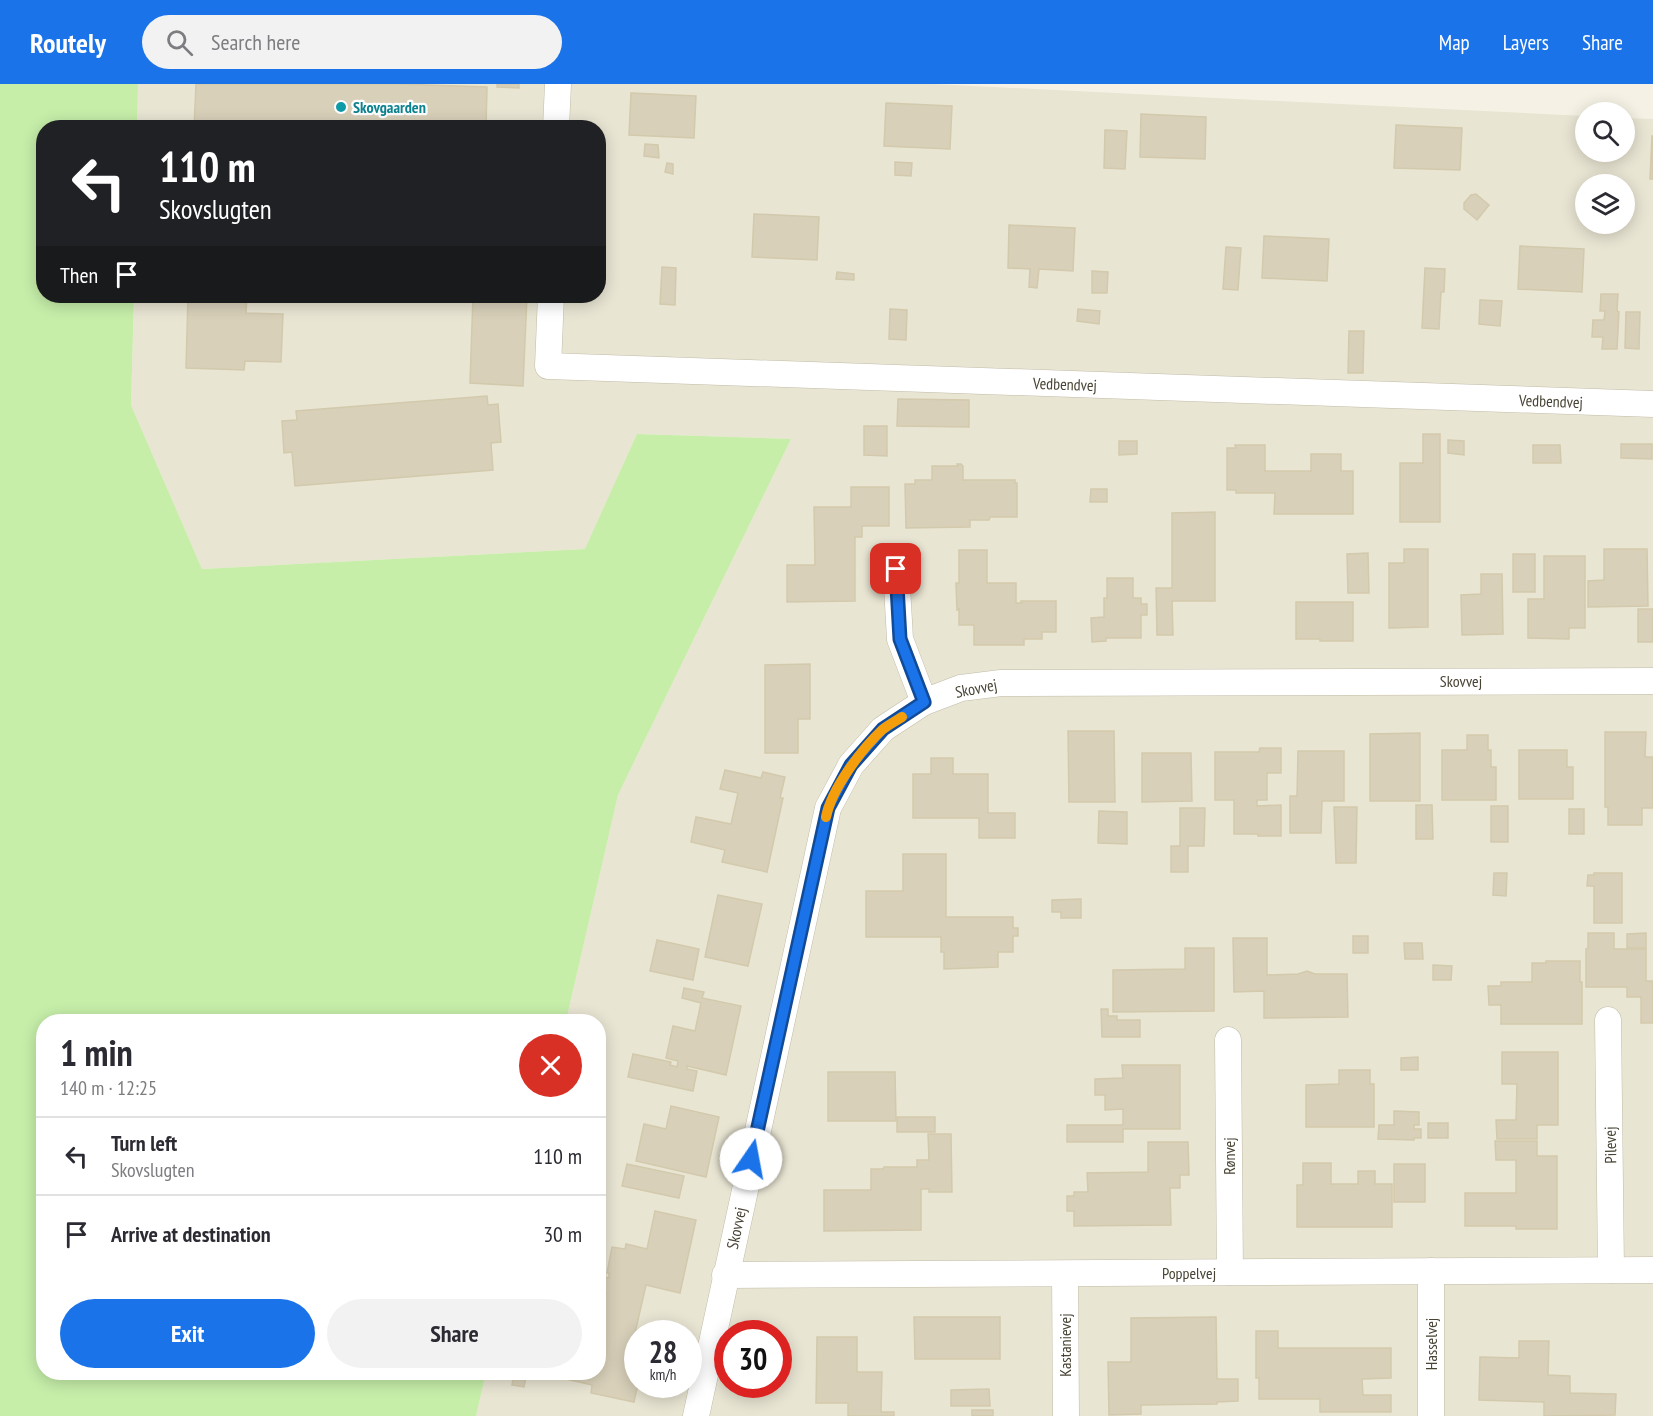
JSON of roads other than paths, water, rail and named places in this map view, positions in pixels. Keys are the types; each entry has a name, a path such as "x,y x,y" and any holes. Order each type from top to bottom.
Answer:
{"street":[{"path":"556,120 558,84"},
{"name":"Vedbendvej","path":"550,303 548,366 1653,405"},
{"path":"896,569 900,639 924,702"},
{"name":"Skovvej","path":"696,1416 828,808 851,765 883,729 924,702 961,688 1000,683 1653,681"},
{"name":"Pilevej","path":"1608,1020 1611,1270"},
{"name":"Rønvej","path":"1228,1040 1230,1272"},
{"name":"Poppelvej","path":"725,1275 1653,1270"},
{"name":"Hasselvej","path":"1431,1271 1431,1416"},
{"name":"Kastanievej","path":"1065,1274 1066,1416"}],"place":[{"name":"Skovgaarden","path":"341,107"}]}
